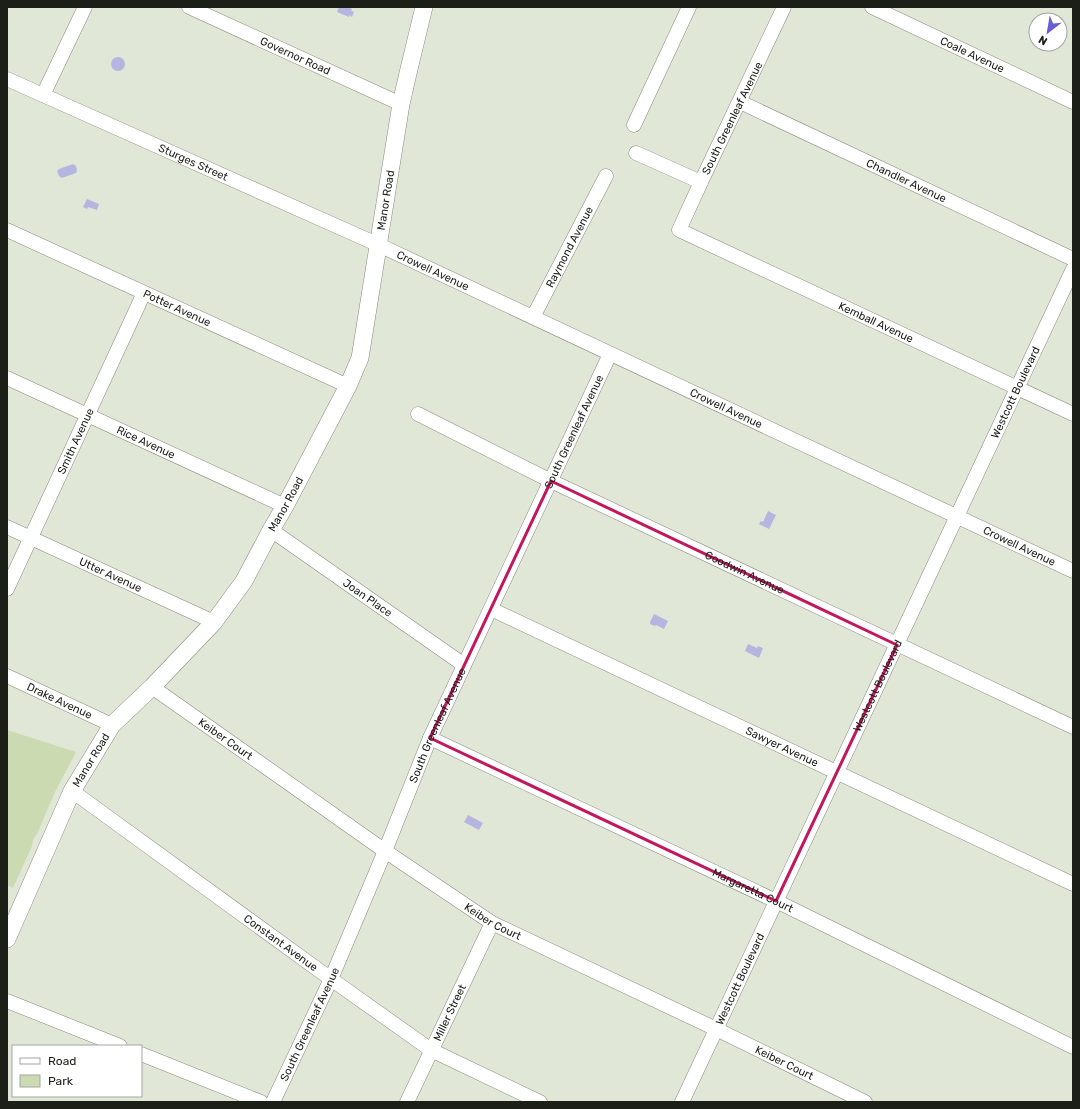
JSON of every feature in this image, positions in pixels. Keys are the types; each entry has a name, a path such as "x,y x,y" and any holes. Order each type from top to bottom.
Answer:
{"street":[{"path":"43,95 85,7"},
{"name":"Governor Road","path":"189,7 401,104"},
{"name":"Manor Road","path":"7,939 72,791 112,724 152,687 214,622 244,581 348,386 360,358 401,104 424,7"},
{"path":"634,125 689,7"},
{"name":"South Greenleaf Avenue","path":"680,230 701,182 784,7"},
{"name":"Coale Avenue","path":"872,7 1073,102"},
{"name":"Sturges Street","path":"7,78 379,245"},
{"name":"Chandler Avenue","path":"740,102 1073,259"},
{"path":"636,153 701,182"},
{"name":"Raymond Avenue","path":"533,317 606,176"},
{"name":"Potter Avenue","path":"7,230 348,386"},
{"name":"Kemball Avenue","path":"680,230 1073,414"},
{"name":"Crowell Avenue","path":"379,245 1073,571"},
{"name":"Westcott Boulevard","path":"682,1102 1073,269"},
{"name":"Smith Avenue","path":"7,589 144,293"},
{"name":"South Greenleaf Avenue","path":"273,1102 331,979 385,851 430,738 610,354"},
{"name":"Rice Avenue","path":"7,378 285,506"},
{"name":"Goodwin Avenue","path":"418,414 551,480 1073,727"},
{"name":"Utter Avenue","path":"7,527 214,622"},
{"name":"Joan Place","path":"271,530 464,665"},
{"name":"Sawyer Avenue","path":"491,609 1073,884"},
{"name":"Drake Avenue","path":"7,676 112,724"},
{"name":"Keiber Court","path":"152,687 385,851 492,923 716,1029 865,1102"},
{"name":"Margaretta Court","path":"430,738 776,901 1073,1046"},
{"name":"Constant Avenue","path":"72,791 431,1050 540,1102"},
{"name":"Miller Street","path":"407,1102 492,923"},
{"path":"7,1001 117,1045"},
{"path":"142,1054 261,1102"}],"highlighted area":[{"path":"551,481 897,645 776,901 430,738"}],"green space":[{"path":"7,730 76,752 55,792 13,888 7,885"}],"water":[{"path":"339,7 348,7 352,9 351,11 354,12 352,17 337,12"},
{"path":"118,57 123,59 125,64 123,69 118,71 113,69 111,64 113,59"},
{"path":"73,164 76,166 76,173 62,178 59,176 57,171 59,169"},
{"path":"87,199 99,204 97,210 83,207"},
{"path":"768,511 776,515 769,529 759,524 761,521 763,522"},
{"path":"654,614 668,621 664,629 650,624"},
{"path":"748,644 757,648 758,646 763,648 759,658 745,651"},
{"path":"468,815 483,823 479,830 464,822"}]}
